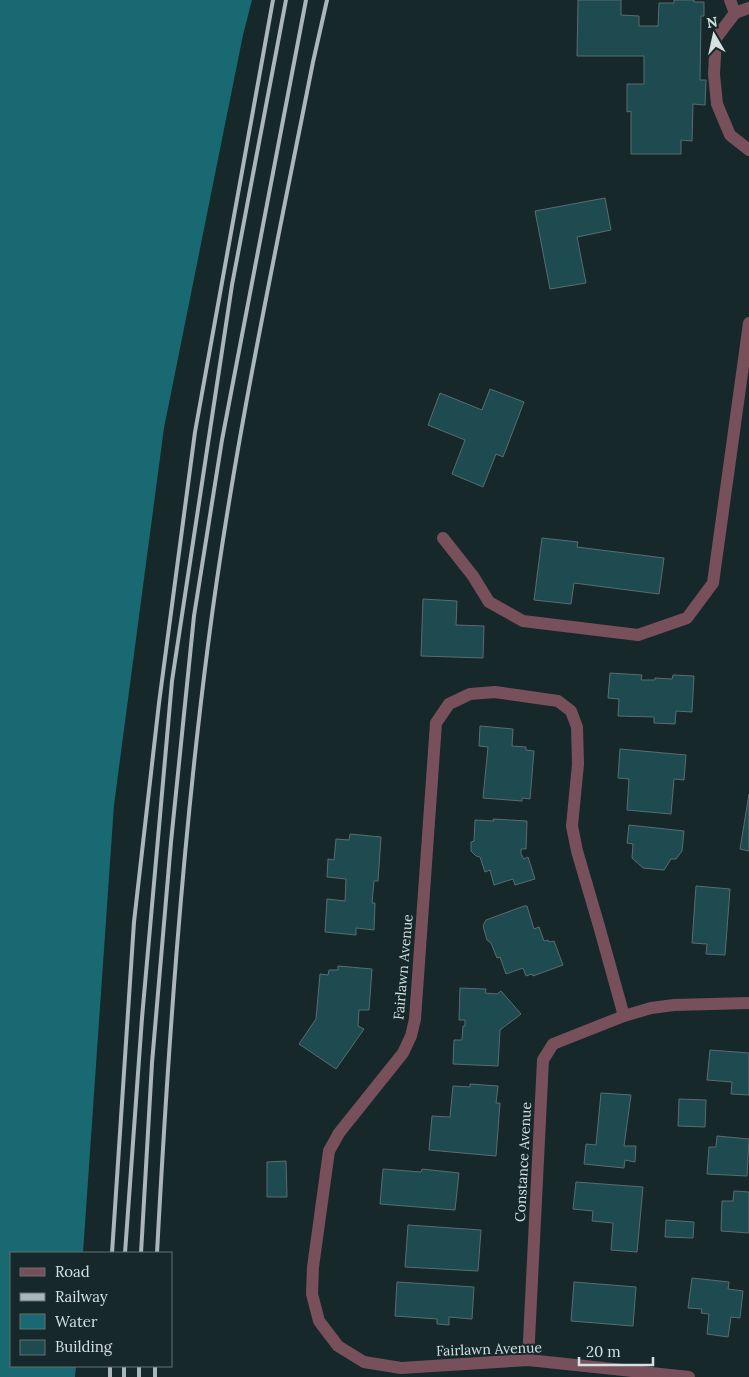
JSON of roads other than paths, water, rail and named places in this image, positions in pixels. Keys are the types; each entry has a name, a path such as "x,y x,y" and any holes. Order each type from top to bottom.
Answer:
{"street":[{"path":"730,0 735,13"},
{"path":"749,8 735,13 716,38 714,74 717,104 730,134 749,150"},
{"path":"443,538 473,576 489,602 523,621 638,635 687,618 713,583 749,323"},
{"name":"Fairlawn Avenue","path":"624,1016 577,851 572,826 578,764 577,727 571,711 558,701 495,692 470,694 449,704 436,723 415,1019 411,1036 403,1053 339,1132 329,1151 312,1294 319,1321 338,1346 364,1362 401,1368 528,1360 689,1377"},
{"name":"Constance Avenue","path":"528,1360 543,1060 553,1044 624,1016 651,1008 674,1005 749,1004"}],"water":[{"path":"0,0 252,0 243,35 164,428 114,805 83,1252 10,1252 10,1367 76,1367 75,1377 0,1377"}],"railway":[{"path":"112,1252 134,922 159,703 195,432 273,0"},
{"path":"125,1252 142,1018 172,681 232,285 286,0"},
{"path":"141,1252 152,1063 171,842 194,616 222,440 306,0"},
{"path":"157,1252 183,873 208,645 242,425 313,62 327,0"},
{"path":"110,1367 110,1377"},
{"path":"124,1367 124,1377"},
{"path":"139,1367 139,1377"},
{"path":"155,1367 155,1377"}]}
